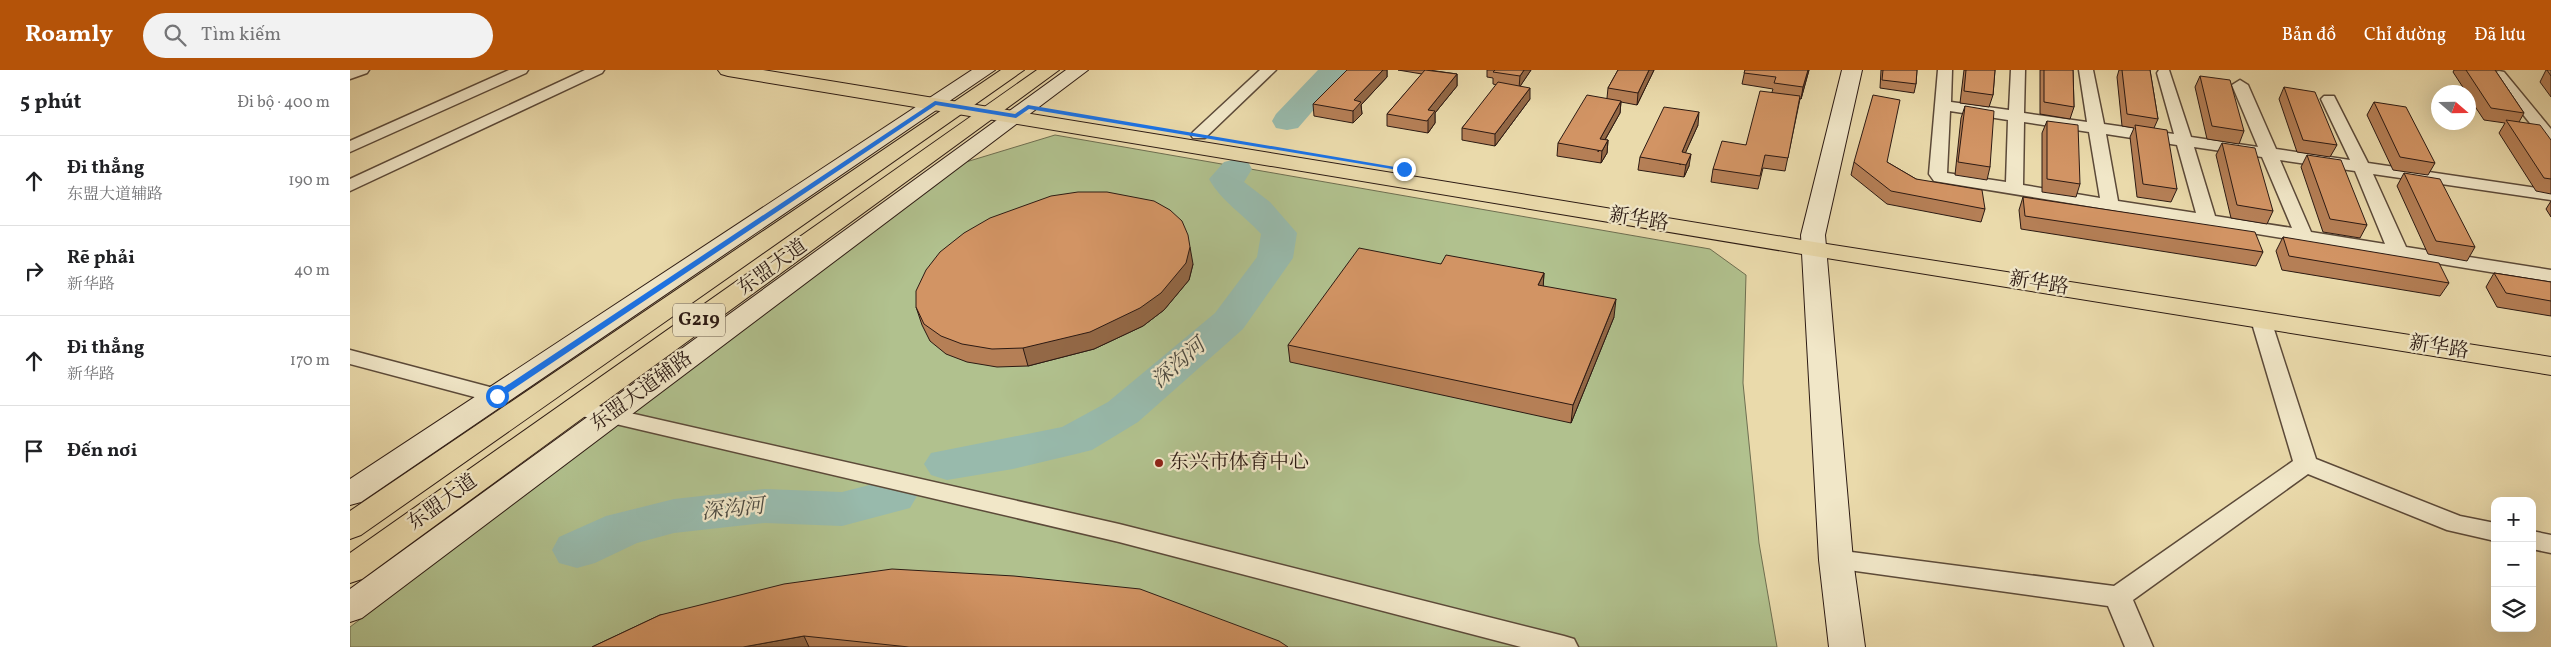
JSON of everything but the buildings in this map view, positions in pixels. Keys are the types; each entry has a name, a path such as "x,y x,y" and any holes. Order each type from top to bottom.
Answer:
{"main road":[{"name":"新华路","path":"728,70 1199,135 2261,320 2551,366"},
{"name":"新华路","path":"812,70 982,105 1814,242 2551,351"},
{"name":"东盟大道","path":"350,570 576,408 982,105 1014,70"},
{"name":"东盟大道","path":"350,527 982,105 1049,70"}],"street":[{"path":"350,75 362,70"},
{"path":"350,147 521,70"},
{"path":"350,186 597,70"},
{"name":"东盟大道辅路","path":"350,608 609,417 982,105 985,70"},
{"name":"东盟大道辅路","path":"350,494 497,396 982,105 1078,70"},
{"path":"1199,135 1269,70"},
{"path":"1847,647 1836,560 1820,352 1814,242 1852,70"},
{"path":"1945,70 1941,105 1938,174 1940,177 2551,276"},
{"path":"2014,189 2018,70"},
{"path":"2086,70 2098,128 2110,204"},
{"path":"2164,73 2182,140 2207,220"},
{"path":"2499,75 2551,139"},
{"path":"2240,85 2267,153 2304,236"},
{"path":"2329,99 2362,167 2398,251"},
{"path":"1941,105 2551,195"},
{"path":"2261,320 2306,464"},
{"path":"350,357 497,396"},
{"path":"576,408 1119,533 1564,647"},
{"path":"1836,560 2118,597 2306,464"},
{"path":"2306,464 2456,524 2491,531"},
{"path":"2536,541 2551,544"},
{"path":"2118,597 2139,647"}],"green space":[{"name":"东兴市体育中心","path":"1055,135 1710,249 1746,275 1743,383 1759,543 1777,647 350,647 350,627 966,162"}],"waterway":[{"name":"深沟河","path":"1287,121 1334,70"},
{"name":"深沟河","path":"947,464 1013,454 1076,439 1123,412 1171,373 1229,321 1275,258 1279,233 1258,209 1231,188 1226,179 1236,169"},
{"name":"深沟河","path":"577,550 623,529 674,516 765,506 842,509 893,496"}],"place":[{"name":"东兴市体育中心","path":"1159,463"}],"route":[{"path":"497,396 935,103 1016,116 1028,107 1404,169"}]}
